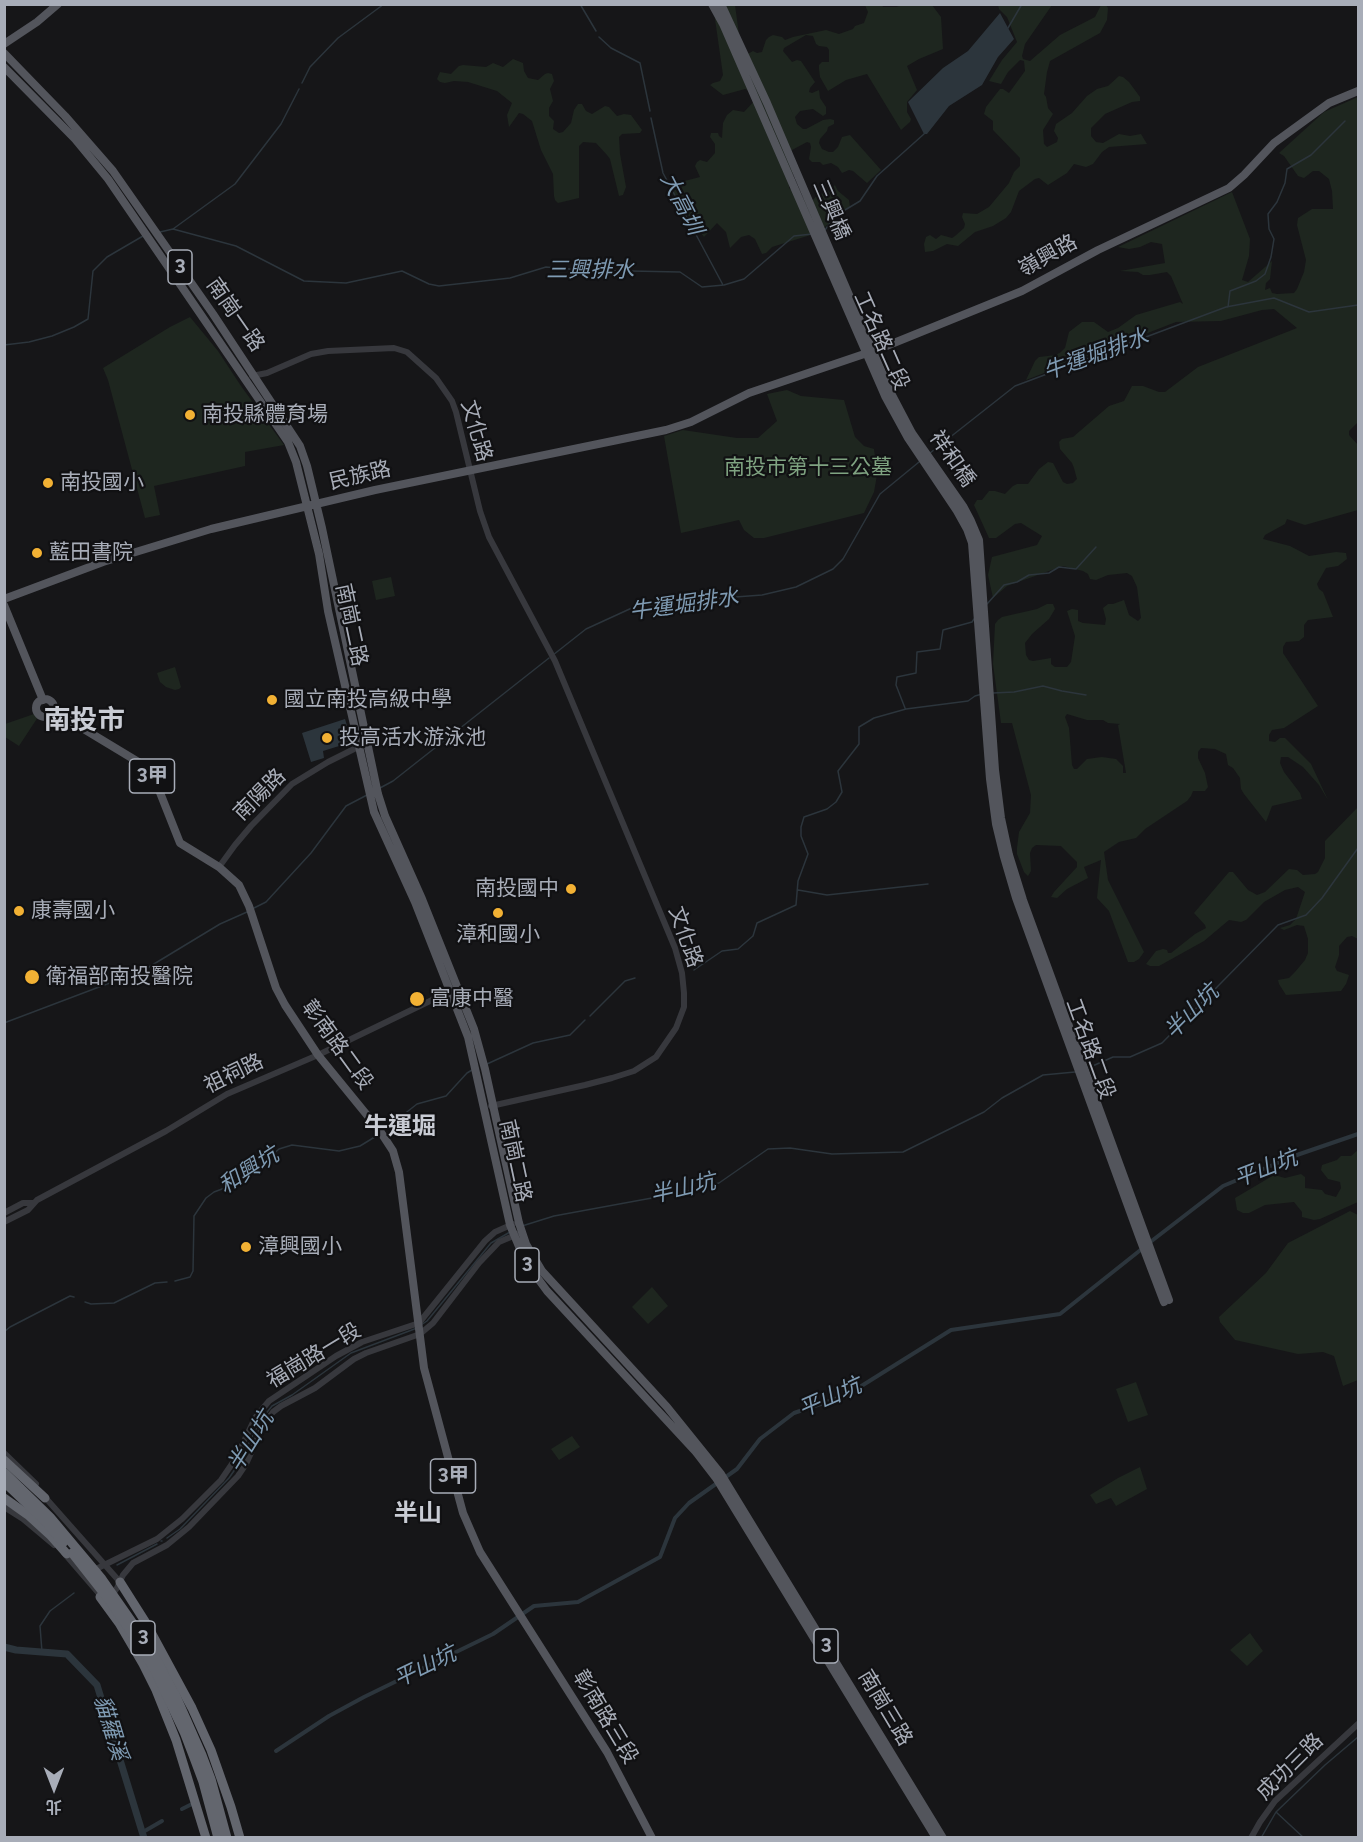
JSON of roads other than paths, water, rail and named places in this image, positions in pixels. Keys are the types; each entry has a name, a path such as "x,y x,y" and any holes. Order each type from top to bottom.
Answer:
{"highway":[{"path":"4,1460 45,1498"},
{"name":"3","path":"4,1472 50,1517 102,1579 151,1649 176,1696 202,1755 227,1838"},
{"name":"3","path":"4,1482 45,1521 78,1560 135,1638 155,1671 184,1732 203,1782 218,1838"},
{"path":"6,1502 28,1515 67,1554"},
{"path":"120,1582 146,1623 192,1708 211,1750 240,1838"},
{"path":"100,1597 119,1623 156,1690 176,1740 206,1838"}],"main road":[{"path":"4,39 53,4"},
{"path":"4,44 37,22 58,4"},
{"path":"712,4 795,179"},
{"path":"721,4 762,93 795,179"},
{"name":"南崗一路","path":"4,53 65,116 112,171 255,375 300,446 317,504"},
{"name":"南崗一路","path":"4,67 75,139 108,178 288,442 296,462 307,506"},
{"name":"嶺興路","path":"727,403 1011,296 1098,249 1229,188 1283,136 1329,103 1359,91"},
{"name":"三興橋","path":"795,179 828,258"},
{"name":"工名路二段","path":"828,258 910,436"},
{"name":"民族路","path":"4,599 148,547 211,529 399,485 666,430 690,422 727,403"},
{"name":"祥和橋","path":"910,436 960,508 972,543 982,622 992,795 1007,856"},
{"name":"南崗二路","path":"317,504 364,744 370,797 378,824 432,935"},
{"name":"南崗二路","path":"307,506 319,554 328,611 385,816 454,989 474,1029 485,1069 489,1107 518,1234 543,1271 667,1407 718,1476"},
{"name":"彰南路二段","path":"4,604 43,700"},
{"name":"彰南路二段","path":"54,711 48,717 39,715 36,706 43,700 52,702 54,711 145,766 157,785 180,843 219,867 239,885 250,909 276,988 318,1054 393,1151 399,1172 424,1368 430,1395 464,1513 480,1552 520,1614"},
{"name":"工名路二段","path":"1007,856 1010,870 1167,1301"},
{"name":"南崗三路","path":"718,1476 936,1838"},
{"name":"南崗三路","path":"736,1505 943,1838"},
{"name":"彰南路三段","path":"520,1614 607,1752 652,1838"}],"street":[{"name":"文化路","path":"245,379 267,373 311,354 394,348 407,352 433,375 452,401 480,511 489,537 555,661 675,948 682,973 684,1007 680,1020 663,1048 647,1064 634,1071 585,1085 489,1107"},
{"name":"南陽路","path":"219,867 251,826 292,784 364,744"},
{"name":"祖祠路","path":"33,1203 166,1131 227,1094 318,1054 454,989"},
{"path":"4,1213 23,1203 33,1203"},
{"path":"4,1222 27,1210 33,1203"},
{"path":"420,1328 485,1241 495,1232 515,1224"},
{"name":"福崗路一段","path":"100,1597 112,1594 133,1563 167,1545 220,1497 246,1464 264,1424 273,1412 315,1388 354,1359 433,1323 492,1249 499,1242 518,1234"},
{"name":"福崗路一段","path":"89,1582 96,1569 163,1536 182,1520 221,1480 236,1458 255,1418 269,1401 336,1356 362,1342 420,1328"},
{"path":"4,1453 36,1484 45,1498 120,1582"},
{"path":"67,1554 100,1597"},
{"name":"成功三路","path":"1251,1838 1275,1801 1359,1724"}],"waterway":[{"path":"302,83 310,67 338,38 384,4"},
{"name":"大高圳","path":"580,4 596,31"},
{"name":"三興排水","path":"1008,28 1022,4"},
{"name":"大高圳","path":"599,37 611,48 640,63 650,111"},
{"path":"160,232 173,229 235,184 281,124 299,89"},
{"name":"大高圳","path":"651,118 663,173 723,285"},
{"path":"1228,307 1230,291 1256,281 1265,274 1274,239 1269,229 1268,214 1277,202 1285,183 1287,169 1311,155 1345,121"},
{"name":"三興排水","path":"825,230 835,216 860,201 877,176 924,134"},
{"name":"三興排水","path":"173,229 236,246 304,281 346,283 402,271 429,284 439,286 510,278 546,267 680,272 702,287 724,285 744,279 794,236 812,234"},
{"path":"4,345 52,336 88,319 93,271 107,257 143,236"},
{"name":"牛運堀排水","path":"930,453 1015,386 1226,307 1274,298 1309,312 1358,305"},
{"name":"牛運堀排水","path":"553,655 586,629 634,607 762,595 796,587 833,569 843,559 880,494 919,462"},
{"name":"和興坑","path":"987,604 1004,585 1017,582 1029,575 1049,573 1059,567 1076,569 1096,547"},
{"name":"和興坑","path":"905,708 896,685 897,677 916,673 917,652 940,649 943,630 972,622 974,619"},
{"name":"牛運堀排水","path":"380,788 393,781 549,658"},
{"path":"993,693 1014,692 1043,686 1086,695"},
{"name":"和興坑","path":"694,970 722,951 738,949 753,936 757,923 796,905 798,881 808,854 801,836 804,817 827,809 836,802 842,792 838,771 859,744 859,727 874,718 906,709 968,701 982,694"},
{"name":"牛運堀排水","path":"254,908 266,902 311,853 346,806 367,795"},
{"name":"半山坑","path":"1088,1068 1113,1057 1130,1057 1162,1043 1278,925 1306,915 1322,898 1358,848"},
{"path":"798,890 827,895 928,884"},
{"name":"牛運堀排水","path":"4,1023 144,970 220,924 247,912"},
{"name":"和興坑","path":"590,1016 625,981 635,978"},
{"name":"和興坑","path":"487,1064 533,1043 570,1035 585,1020"},
{"name":"和興坑","path":"384,1130 417,1104 446,1096 472,1070"},
{"name":"半山坑","path":"522,1226 554,1216 690,1191 719,1183 768,1149 790,1148 832,1154 903,1152 984,1112 1002,1098 1043,1075 1075,1072"},
{"name":"平山坑","path":"1149,1243 1223,1186 1294,1156 1358,1134"},
{"name":"和興坑","path":"175,1281 190,1277 193,1271 194,1216 206,1198 214,1192 238,1183 279,1149 292,1145 339,1151 360,1146 378,1135"},
{"name":"半山坑","path":"421,1325 427,1321 491,1243 510,1232"},
{"name":"平山坑","path":"276,1751 329,1716 493,1634 534,1606 578,1602 660,1557 675,1518 689,1503 737,1469 760,1439 794,1413 847,1395 951,1330 1060,1314 1143,1248"},
{"name":"和興坑","path":"85,1302 114,1303 155,1283 167,1282"},
{"name":"和興坑","path":"4,1332 70,1296 74,1297"},
{"name":"半山坑","path":"167,1538 180,1529 229,1478 260,1421 272,1406 292,1395 351,1353 417,1328"},
{"name":"半山坑","path":"117,1565 157,1544"},
{"name":"半山坑","path":"42,1652 40,1626 50,1611 74,1593"},
{"name":"貓羅溪","path":"4,1647 67,1654 97,1685 144,1838"},
{"path":"1261,1838 1276,1812 1358,1737"},
{"name":"平山坑","path":"182,1809 192,1804"},
{"path":"1276,1812 1304,1838"},
{"name":"平山坑","path":"143,1832 162,1821"}],"place":[{"name":"南投縣體育場","path":"190,415"},
{"name":"南投國小","path":"48,483"},
{"name":"藍田書院","path":"37,553"},
{"name":"國立南投高級中學","path":"272,700"},
{"name":"投高活水游泳池","path":"327,738"},
{"name":"南投國中","path":"571,889"},
{"name":"康壽國小","path":"19,911"},
{"name":"漳和國小","path":"498,913"},
{"name":"衛福部南投醫院","path":"32,977"},
{"name":"富康中醫","path":"417,999"},
{"name":"漳興國小","path":"246,1247"}],"district":[{"name":"南投市","path":"84,721"},
{"name":"牛運堀","path":"400,1127"},
{"name":"半山","path":"418,1514"}],"park label":[{"name":"南投市第十三公墓","path":"808,468"}]}
